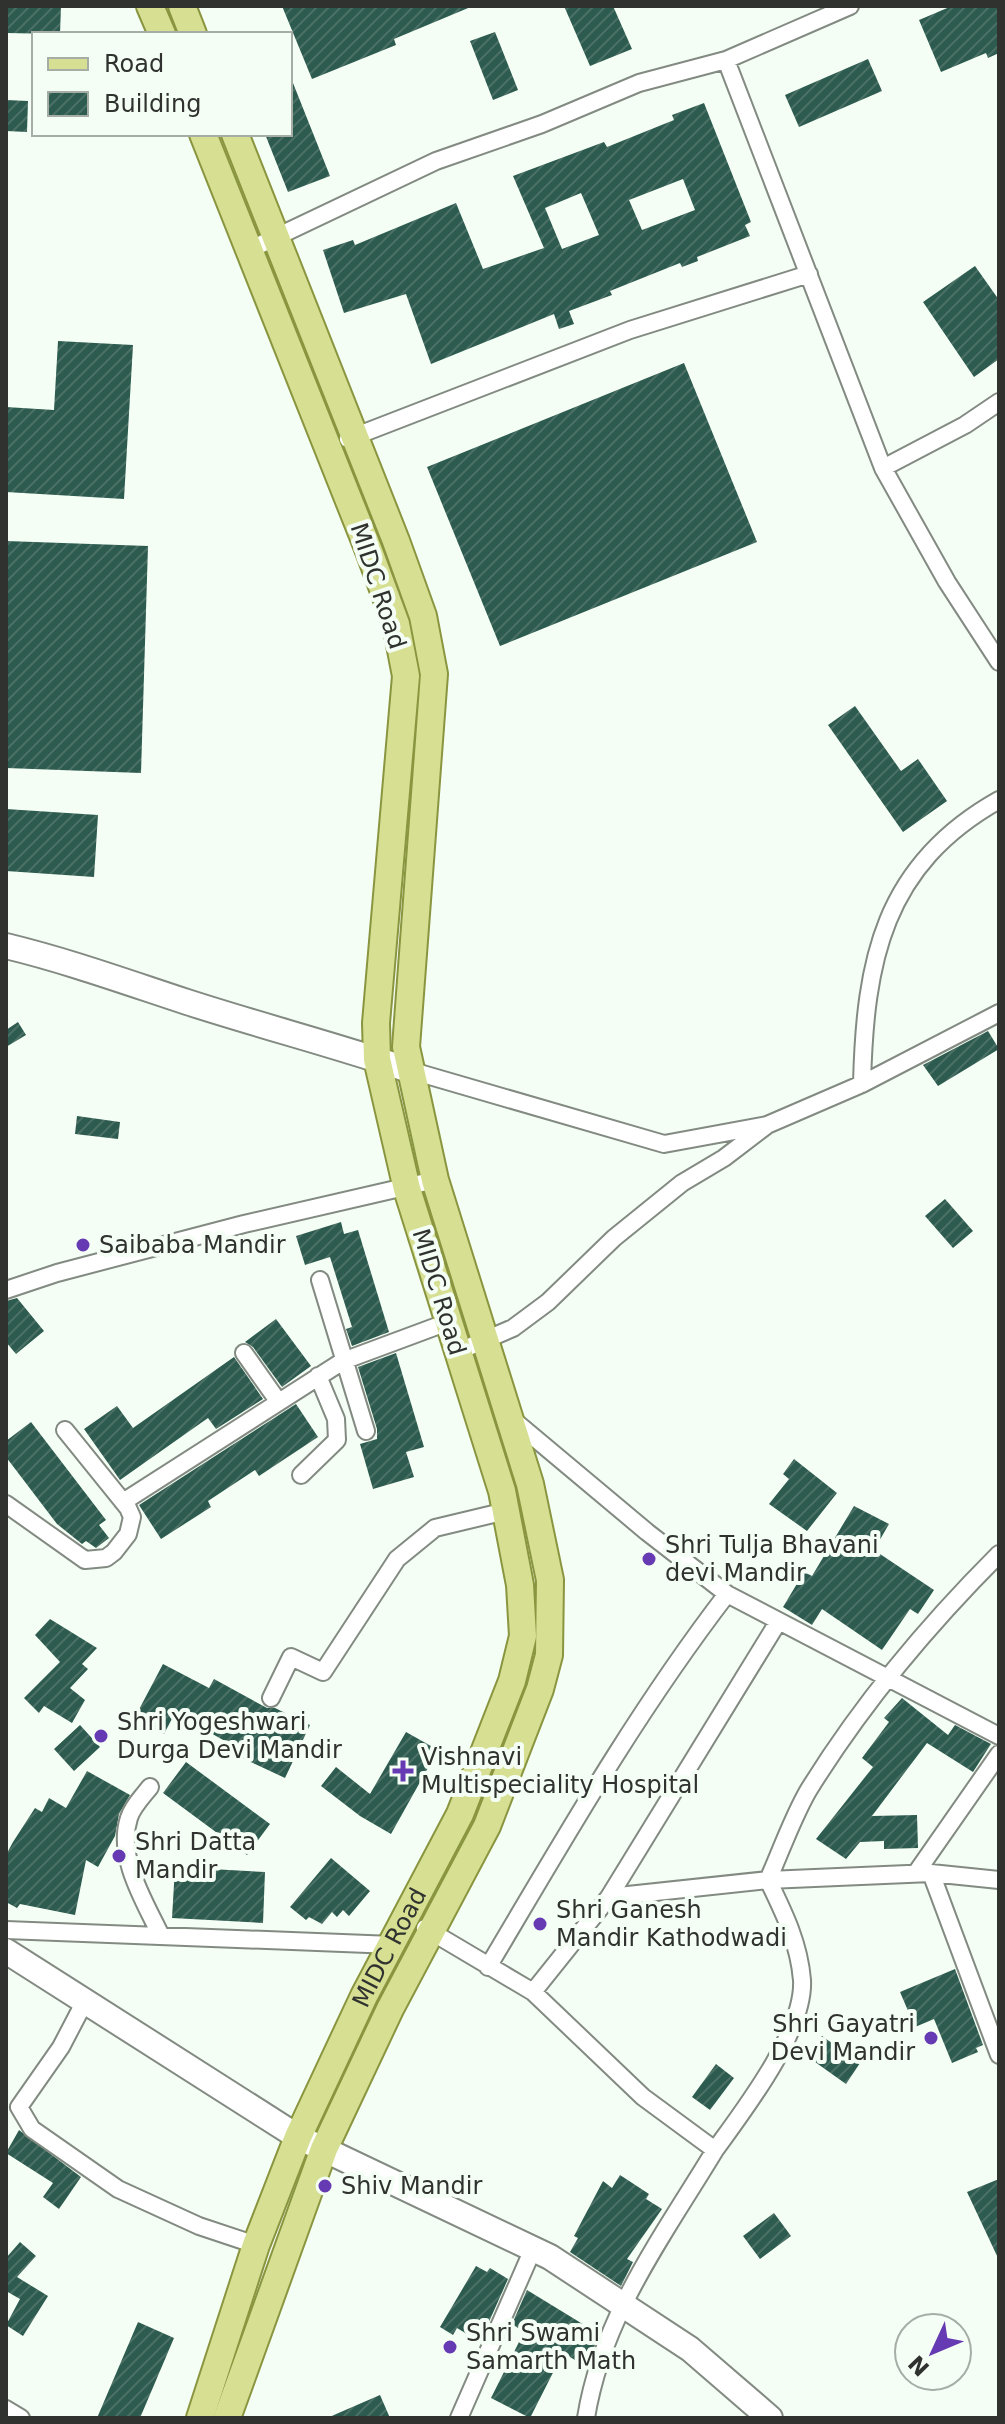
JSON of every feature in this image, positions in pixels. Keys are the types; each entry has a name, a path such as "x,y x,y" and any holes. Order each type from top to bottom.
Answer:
{"main road":[{"path":"150,6 161,32"},
{"path":"182,6 192,32"},
{"name":"MIDC Road","path":"200,2418 256,2245 298,2137 364,1996 408,1918 460,1814 512,1681 523,1636 520,1585 506,1511 407,1189 377,1059 376,1023 406,676 396,624 251,249 204,136"},
{"name":"MIDC Road","path":"227,2418 324,2149 390,2009 487,1826 540,1689 549,1655 550,1580 530,1484 435,1180 409,1070 406,1047 434,674 423,616 236,136"},
{"path":"390,884 418,888"}],"street":[{"path":"251,249 436,161 542,124 639,83 726,60 850,6"},
{"path":"726,60 883,468 947,582 999,662"},
{"path":"328,446 630,330 809,274"},
{"path":"883,468 965,425 999,402"},
{"path":"862,1084 863,1023 871,971 883,927 900,892 920,862 950,832 999,800"},
{"path":"6,946 78,963 187,1002 664,1144 767,1125 862,1084 999,1013"},
{"path":"457,1352 513,1328 548,1302 614,1238 682,1183 724,1158 767,1125"},
{"path":"6,1290 57,1273 244,1224 407,1189 435,1180"},
{"path":"320,1280 366,1431"},
{"path":"123,1502 343,1361 448,1322"},
{"path":"244,1353 278,1401"},
{"path":"301,1475 337,1440 336,1419 318,1376"},
{"path":"507,1415 727,1594 999,1736"},
{"path":"6,1504 76,1557 96,1560 114,1552 128,1534 132,1517 65,1430"},
{"path":"271,1698 291,1657 323,1672 397,1559 435,1528 506,1511"},
{"path":"768,1880 807,1793 936,1617 999,1554"},
{"path":"488,1967 629,1730 727,1594"},
{"path":"533,1992 609,1897 778,1622"},
{"path":"924,1873 999,1754"},
{"path":"150,1787 129,1817 126,1843 131,1870 161,1936"},
{"path":"609,1897 768,1880 924,1873 999,1880"},
{"path":"924,1873 993,2023 999,2055"},
{"path":"586,2418 593,2378 621,2304 715,2150 756,2093 789,2034 802,1983 793,1931 768,1880"},
{"path":"408,1918 533,1992 643,2097 715,2150"},
{"path":"6,1930 393,1945"},
{"path":"6,1951 298,2137 533,2249 690,2349 770,2418"},
{"path":"84,2003 61,2047 12,2110 32,2129 118,2189 199,2226 256,2245"},
{"path":"459,2418 533,2249"},
{"path":"6,2409 21,2418"}],"building":[{"path":"6,6 61,6 60,32 6,33"},
{"path":"282,6 473,6 394,39 396,45 312,79"},
{"path":"564,6 613,6 632,49 590,66"},
{"path":"952,6 999,6 999,53 988,58 986,53 941,72 919,20"},
{"path":"495,32 518,90 493,100 470,41"},
{"path":"868,59 882,91 799,127 785,95"},
{"path":"292,81 330,176 288,192 266,136 292,136"},
{"path":"6,100 28,101 27,132 6,131"},
{"path":"704,103 751,222 745,225 750,236 697,257 698,261 682,267 680,263 569,311 574,324 559,329 554,314 431,364 406,294 344,313 323,250 353,240 355,245 456,203 483,269 544,248 513,176 604,142 607,147 674,120 672,115","holes":["683,179 695,210 642,230 629,200","581,193 599,235 562,249 545,208"]},
{"path":"975,266 999,300 999,359 974,377 923,302"},
{"path":"58,341 133,345 124,499 6,492 6,407 54,410"},
{"path":"684,363 757,542 500,646 427,467"},
{"path":"6,541 148,546 141,773 6,768"},
{"path":"855,706 901,771 918,759 947,801 903,832 828,725"},
{"path":"6,809 98,815 94,877 6,871"},
{"path":"18,1022 26,1035 6,1047 6,1030"},
{"path":"988,1031 999,1049 938,1086 923,1065"},
{"path":"77,1116 120,1122 118,1139 75,1134"},
{"path":"945,1199 973,1231 953,1248 925,1216"},
{"path":"341,1222 344,1234 358,1230 389,1332 352,1346 346,1329 352,1327 330,1257 305,1265 296,1236"},
{"path":"17,1298 44,1331 16,1354 6,1342 6,1301"},
{"path":"276,1319 311,1366 282,1387 253,1347 245,1342"},
{"path":"396,1353 424,1447 406,1452 414,1477 373,1489 360,1444 377,1439 377,1429 358,1367"},
{"path":"234,1357 263,1399 216,1429 208,1418 120,1480 84,1429 117,1406 133,1428"},
{"path":"296,1404 318,1437 259,1476 255,1470 208,1501 211,1507 161,1539 139,1505"},
{"path":"31,1422 106,1520 99,1525 109,1538 96,1548 86,1541 82,1544 57,1524 6,1457 6,1441"},
{"path":"794,1459 837,1493 807,1531 769,1504 789,1479 783,1474"},
{"path":"854,1506 889,1524 874,1550 934,1590 918,1614 910,1609 882,1650 822,1609 812,1625 783,1607 804,1572 812,1576"},
{"path":"50,1619 97,1648 82,1664 88,1669 70,1688 85,1700 72,1723 44,1706 39,1713 24,1698 60,1662 35,1635"},
{"path":"163,1664 209,1688 214,1679 267,1708 275,1708 310,1725 285,1778 238,1756 241,1750 175,1713 164,1734 134,1719"},
{"path":"902,1698 948,1735 955,1725 991,1744 973,1772 927,1743 872,1816 917,1815 918,1848 884,1849 884,1841 860,1842 846,1859 816,1839 873,1767 862,1758 889,1722 884,1718"},
{"path":"80,1725 100,1747 74,1771 54,1749"},
{"path":"406,1732 438,1750 391,1834 360,1816 321,1786 336,1767 370,1794"},
{"path":"186,1762 270,1824 247,1855 163,1793"},
{"path":"87,1771 130,1795 119,1814 115,1836 98,1867 86,1860 75,1915 20,1904 17,1908 6,1902 6,1855 13,1842 35,1808 42,1812 49,1798 66,1808"},
{"path":"331,1858 370,1891 349,1916 343,1910 337,1917 332,1912 322,1924 309,1917 306,1920 290,1907"},
{"path":"175,1867 265,1872 263,1923 172,1918"},
{"path":"955,1969 983,2045 976,2048 978,2052 952,2063 934,2019 915,2027 900,1992"},
{"path":"822,2036 860,2063 846,2084 808,2057"},
{"path":"716,2064 734,2078 710,2110 692,2097"},
{"path":"19,2130 81,2177 59,2209 43,2197 53,2183 6,2153"},
{"path":"620,2175 649,2194 646,2199 662,2209 627,2259 633,2262 621,2286 570,2252 578,2238 574,2236 603,2181 612,2188"},
{"path":"999,2179 999,2258 998,2258 967,2192"},
{"path":"774,2213 791,2236 760,2259 743,2236"},
{"path":"20,2242 36,2256 17,2277 48,2296 23,2336 6,2325 20,2299 6,2291 6,2258"},
{"path":"476,2266 487,2272 490,2268 508,2279 480,2342 457,2328 453,2335 440,2327"},
{"path":"527,2290 599,2334 587,2367 563,2353 530,2418 491,2398 524,2332 512,2324"},
{"path":"138,2322 174,2338 140,2418 97,2418"},
{"path":"380,2395 390,2418 327,2418"}],"place":[{"name":"Saibaba Mandir","path":"83,1245"},
{"name":"Shri Tulja Bhavani devi Mandir","path":"649,1559"},
{"name":"Shri Yogeshwari Durga Devi Mandir","path":"101,1736"},
{"name":"Vishnavi Multispeciality Hospital","path":"403,1771"},
{"name":"Shri Datta Mandir","path":"119,1856"},
{"name":"Shri Ganesh Mandir Kathodwadi","path":"540,1924"},
{"name":"Shri Gayatri Devi Mandir","path":"931,2038"},
{"name":"Shiv Mandir","path":"325,2186"},
{"name":"Shri Swami Samarth Math","path":"450,2347"}]}
